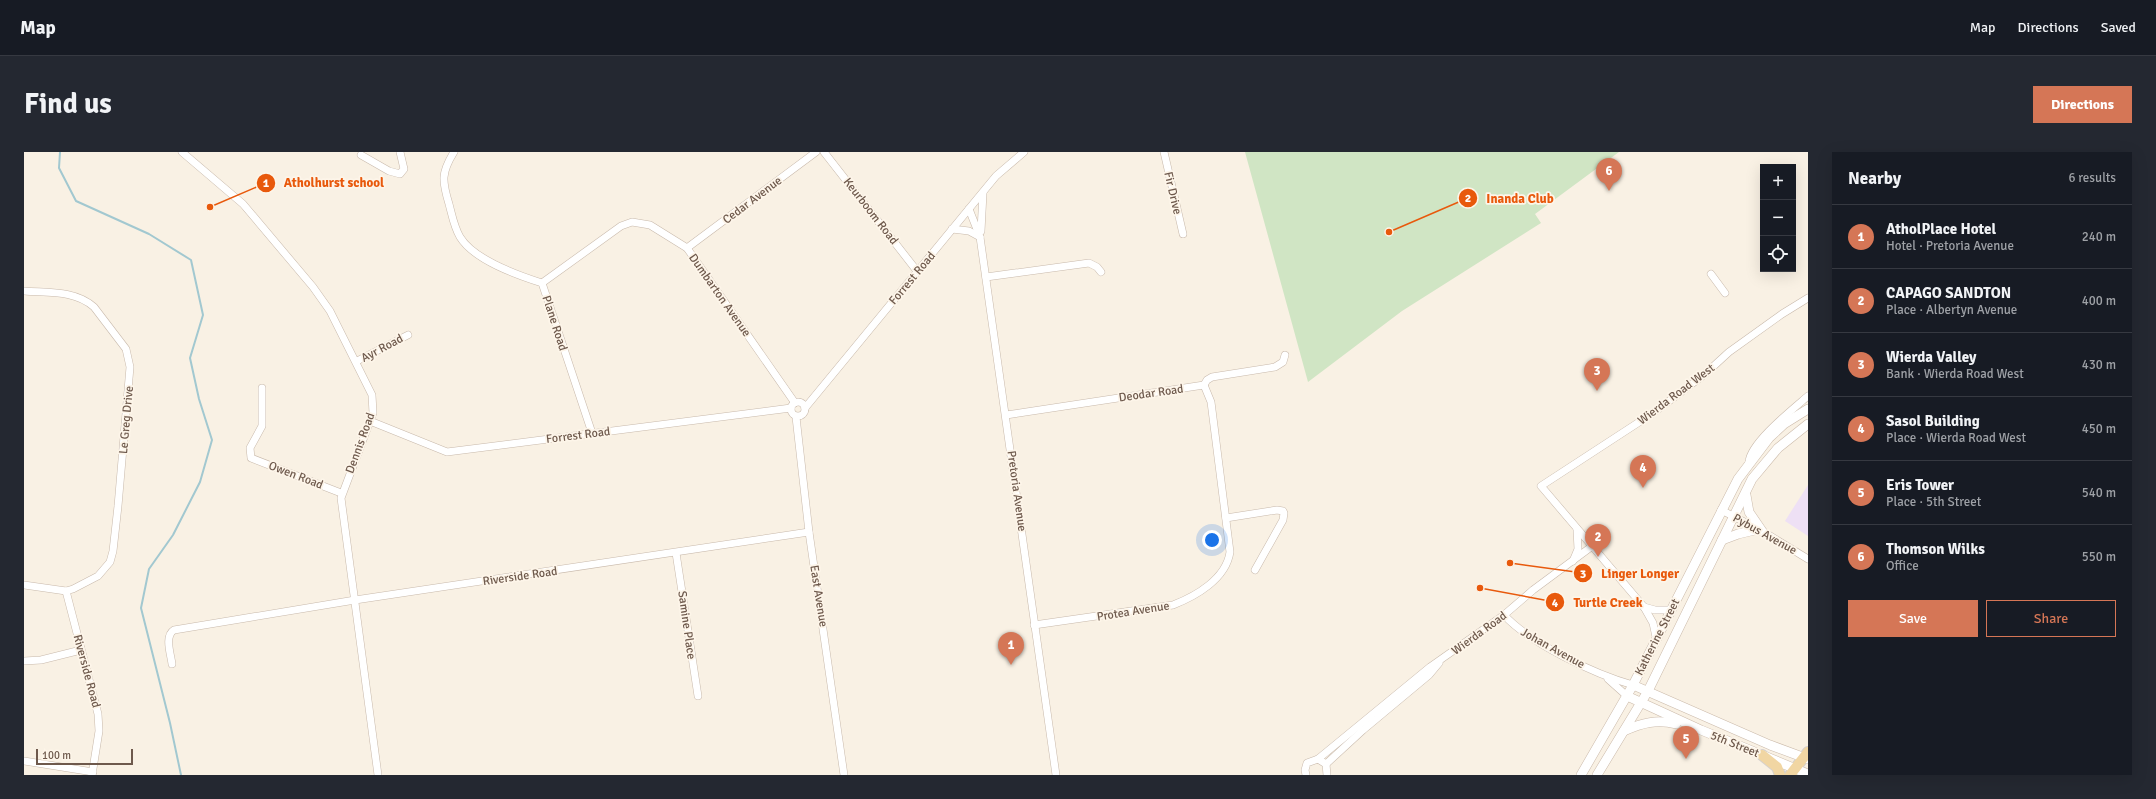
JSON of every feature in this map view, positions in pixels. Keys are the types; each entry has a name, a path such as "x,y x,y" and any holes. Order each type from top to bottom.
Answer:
{"main road":[{"name":"Katherine Street","path":"1581,775 1633,685 1721,510 1749,462 1769,438 1784,424 1808,409"},
{"name":"Katherine Street","path":"1597,775 1648,691 1752,479 1767,459 1785,441 1808,424"},
{"path":"1722,540 1738,534 1761,530 1749,512 1746,493"},
{"name":"5th Street","path":"1633,685 1754,738 1806,756"},
{"name":"5th Street","path":"1627,696 1701,730 1762,755 1793,772 1808,774"},
{"path":"1624,731 1648,722 1660,720 1701,730"},
{"path":"1762,755 1777,767 1780,775"},
{"path":"1793,772 1806,756"}],"street":[{"path":"361,155 389,171 400,174 404,169 400,152"},
{"name":"Plane Road","path":"454,152 445,170 443,183 459,235 468,246 483,257 542,283 592,433"},
{"name":"Cedar Avenue","path":"687,248 816,152"},
{"name":"Keurboom Road","path":"824,152 917,271"},
{"name":"Forrest Road","path":"805,408 982,193 1005,167 1024,152"},
{"name":"Fir Drive","path":"1164,152 1183,234"},
{"name":"Dennis Road","path":"185,153 243,204 313,287 330,311 356,361 374,401 370,421 341,493 341,503 378,775"},
{"path":"952,229 969,231 980,237 982,193"},
{"name":"Pretoria Avenue","path":"969,209 980,237 1056,775"},
{"name":"Dumbarton Avenue","path":"542,283 621,226 632,222 650,225 687,248 793,405"},
{"path":"986,277 1090,263 1097,267 1100,272"},
{"path":"1712,274 1726,293"},
{"name":"Le Greg Drive","path":"24,291 73,295 88,301 94,306 122,343 128,355 130,364 113,555 107,568 98,576 76,589 66,590"},
{"name":"Wierda Road West","path":"1577,530 1541,486 1653,413 1705,374 1728,352 1782,314 1808,298"},
{"name":"Ayr Road","path":"356,361 408,335"},
{"name":"Deodar Road","path":"1006,415 1204,385 1207,380 1214,376 1275,367 1283,362 1285,355"},
{"name":"Protea Avenue","path":"1034,626 1160,608 1194,596 1221,574 1228,562 1230,552 1211,402 1204,385"},
{"name":"Owen Road","path":"262,388 262,426 250,448 251,458 341,493"},
{"path":"1749,462 1750,456 1767,433 1808,396"},
{"path":"801,403 805,408 804,413 796,417 792,414 793,405 801,403"},
{"name":"Forrest Road","path":"370,421 447,452 793,405"},
{"name":"East Avenue","path":"796,417 809,532 844,775"},
{"path":"1226,518 1277,510 1283,511 1283,520 1255,570"},
{"name":"Pybus Avenue","path":"1721,510 1761,530 1808,559"},
{"path":"1577,530 1644,607 1653,624 1656,637"},
{"path":"1573,561 1578,549 1577,530"},
{"name":"Riverside Road","path":"172,664 169,637 171,631 231,619 809,532"},
{"name":"Wierda Road","path":"1305,774 1307,764 1318,759 1383,710 1442,660 1504,615 1591,547"},
{"name":"Samine Place","path":"676,553 698,696"},
{"path":"24,585 66,590"},
{"name":"Riverside Road","path":"66,590 98,714 99,730 92,773"},
{"path":"1644,607 1655,610 1671,610"},
{"name":"Johan Avenue","path":"1504,615 1524,634 1606,677 1633,685"},
{"path":"24,661 41,660 81,650"},
{"name":"Johan Avenue","path":"1606,677 1627,696"},
{"name":"Wierda Road","path":"1326,764 1383,710"},
{"path":"1318,759 1326,764 1328,774"},
{"path":"24,761 92,773"}],"shaded area":[{"path":"1808,485 1808,536 1785,521"}],"green space":[{"path":"1245,152 1619,152 1535,214 1541,223 1402,311 1308,382"}],"waterway":[{"path":"60,152 59,168 76,201 149,234 191,260 203,315 190,358 199,399 212,440 200,482 173,535 149,569 141,608 170,723 181,775"}],"place":[{"name":"Thomson Wilks","path":"1609,191"},
{"name":"Atholhurst school","path":"210,207"},
{"name":"Inanda Club","path":"1389,232"},
{"name":"Wierda Valley","path":"1597,391"},
{"name":"Sasol Building","path":"1643,488"},
{"name":"CAPAGO SANDTON","path":"1598,557"},
{"name":"Linger Longer","path":"1510,563"},
{"name":"Turtle Creek","path":"1480,588"},
{"name":"AtholPlace Hotel","path":"1011,665"},
{"name":"Eris Tower","path":"1686,759"}]}
